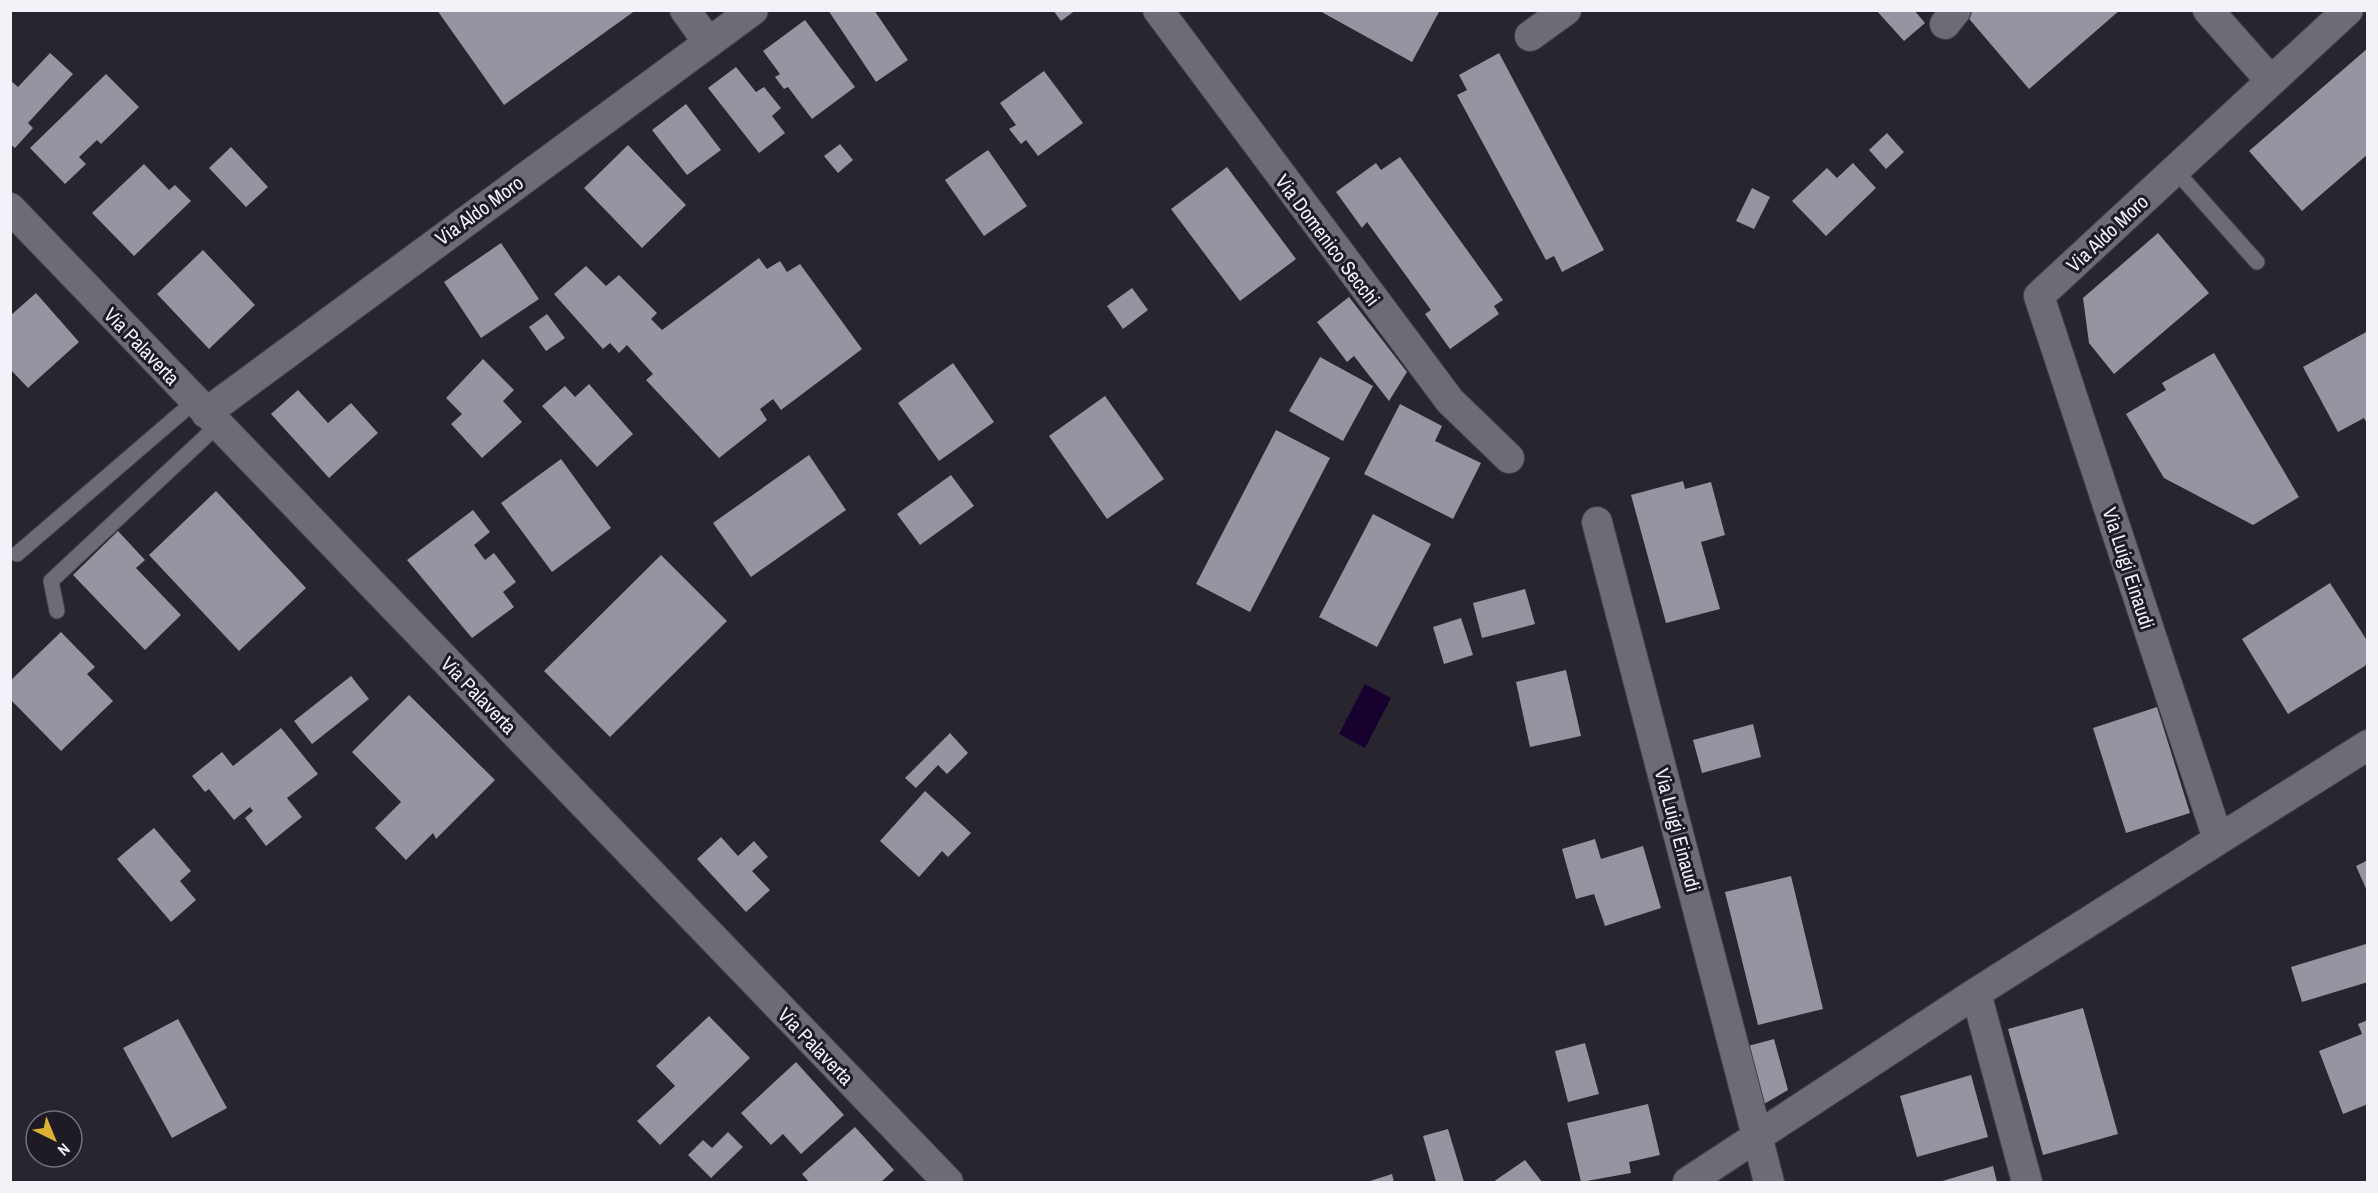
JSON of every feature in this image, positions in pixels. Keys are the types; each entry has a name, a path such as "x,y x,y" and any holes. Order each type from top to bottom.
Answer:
{"street":[{"path":"685,10 708,42"},
{"name":"Via Aldo Moro","path":"207,413 753,10"},
{"name":"Via Domenico Secchi","path":"1158,10 1449,401 1509,458"},
{"path":"1530,36 1566,10"},
{"path":"2208,10 2271,81"},
{"name":"Via Aldo Moro","path":"2039,296 2348,10"},
{"name":"Via Palaverta","path":"10,208 948,1182"},
{"name":"Via Luigi Einaudi","path":"2039,296 2218,840"},
{"name":"Via Luigi Einaudi","path":"1597,522 1769,1182"},
{"path":"1688,1182 1757,1139 1976,993 2367,746"},
{"path":"1976,993 2027,1182"}],"lane":[{"path":"2175,170 2258,262"},
{"path":"17,554 207,413"},
{"path":"57,611 51,581 207,413"}],"shaded area":[{"path":"1365,684 1391,698 1365,748 1339,734"}],"building":[{"path":"437,10 636,10 504,105"},
{"path":"828,10 874,10 908,60 876,82"},
{"path":"1053,10 1076,10 1061,21"},
{"path":"1318,10 1440,10 1412,62"},
{"path":"1876,10 1914,10 1925,23 1904,41"},
{"path":"1969,10 2120,10 2029,89 1965,14"},
{"path":"805,20 855,87 812,119 788,87 784,89 775,77 780,74 763,51"},
{"path":"2368,48 2368,154 2302,211 2249,151"},
{"path":"50,53 73,74 28,123 33,128 15,148 10,144 10,80 18,87"},
{"path":"1499,53 1604,250 1562,272 1554,256 1546,260 1457,95 1467,90 1459,75"},
{"path":"736,67 756,92 764,87 781,108 772,116 785,133 759,153 708,88"},
{"path":"1044,71 1083,123 1038,156 1026,140 1021,144 1009,129 1016,125 1000,103"},
{"path":"106,74 139,107 101,144 97,140 79,157 86,164 65,184 30,148"},
{"path":"686,104 721,150 687,175 652,130"},
{"path":"1887,133 1904,152 1886,169 1869,150"},
{"path":"840,144 853,160 838,173 824,156"},
{"path":"628,145 686,205 642,248 584,188"},
{"path":"231,147 268,187 246,207 209,168"},
{"path":"988,150 1027,206 984,236 945,180"},
{"path":"1400,157 1503,300 1494,306 1499,314 1450,349 1425,314 1431,310 1367,222 1362,228 1336,192 1376,163 1381,170"},
{"path":"1853,163 1876,188 1826,236 1792,201 1827,168 1837,178"},
{"path":"144,164 169,190 175,185 191,201 134,256 92,213"},
{"path":"1227,167 1296,259 1240,301 1171,209"},
{"path":"1752,188 1770,197 1754,229 1736,221"},
{"path":"2158,233 2209,293 2114,374 2089,343 2083,298"},
{"path":"501,243 539,299 481,338 444,282"},
{"path":"203,250 255,305 209,349 157,294"},
{"path":"759,258 767,269 780,261 787,272 800,264 862,349 781,410 773,399 760,409 767,420 719,458 646,380 653,374 627,345 619,353 610,343 603,349 554,294 586,266 606,286 619,275 657,313 651,319 662,330"},
{"path":"1132,288 1148,310 1123,329 1107,306"},
{"path":"36,293 79,342 28,388 10,369 10,316"},
{"path":"1349,297 1407,372 1389,401 1354,356 1347,362 1317,322"},
{"path":"547,314 565,338 546,351 529,327"},
{"path":"2368,331 2368,425 2364,418 2338,432 2303,367"},
{"path":"2214,353 2299,497 2253,525 2164,478 2126,414 2166,390 2162,383"},
{"path":"1320,357 1373,386 1343,441 1289,411"},
{"path":"483,359 514,390 503,401 522,422 482,458 451,424 462,414 446,398"},
{"path":"953,363 994,422 939,461 898,403"},
{"path":"589,384 633,434 597,467 542,406 565,386 575,397"},
{"path":"298,390 328,423 351,403 378,433 329,478 271,414"},
{"path":"1105,396 1164,479 1107,519 1049,436"},
{"path":"1400,404 1442,426 1435,441 1481,463 1453,519 1364,474"},
{"path":"1276,430 1330,458 1250,612 1196,584"},
{"path":"809,455 846,510 751,577 713,523"},
{"path":"561,459 611,528 552,572 501,503"},
{"path":"951,475 974,506 920,545 897,514"},
{"path":"1683,481 1685,489 1711,482 1725,535 1701,542 1720,609 1666,623 1631,495"},
{"path":"216,491 306,588 239,651 149,555"},
{"path":"473,510 490,532 474,545 485,560 494,553 516,582 503,592 514,607 472,638 407,560"},
{"path":"1373,514 1431,544 1377,647 1319,617"},
{"path":"118,531 145,560 136,568 181,615 145,650 73,575"},
{"path":"661,555 727,621 610,737 544,671"},
{"path":"2330,583 2368,642 2368,664 2288,714 2242,639"},
{"path":"1525,589 1535,624 1482,638 1473,603"},
{"path":"1461,618 1473,655 1444,664 1433,627"},
{"path":"61,632 95,667 87,674 113,701 61,751 10,699 10,681"},
{"path":"1566,670 1581,736 1530,747 1516,682"},
{"path":"351,676 369,699 312,744 294,721"},
{"path":"409,695 495,780 436,839 433,833 406,860 375,828 401,802 352,752"},
{"path":"2157,707 2190,813 2126,833 2093,728"},
{"path":"1753,724 1761,757 1702,773 1693,740"},
{"path":"281,728 318,774 287,798 302,817 266,846 245,818 253,811 250,807 234,820 209,789 205,792 192,776 222,752 233,766"},
{"path":"950,733 968,753 947,774 938,765 916,788 905,778"},
{"path":"925,791 971,833 948,857 942,851 919,877 880,841"},
{"path":"154,828 191,871 180,881 196,900 171,922 117,859"},
{"path":"721,837 738,856 754,841 768,857 752,871 770,890 746,912 697,859"},
{"path":"1595,839 1601,859 1643,846 1661,908 1605,926 1594,894 1576,899 1562,849"},
{"path":"2368,860 2368,893 2356,866"},
{"path":"1791,876 1823,1009 1758,1025 1725,892"},
{"path":"2366,944 2368,982 2302,1002 2291,967"},
{"path":"2083,1008 2118,1134 2043,1155 2008,1029"},
{"path":"709,1016 750,1058 660,1145 637,1121 675,1086 656,1066"},
{"path":"178,1019 227,1108 172,1138 123,1048"},
{"path":"2368,1020 2368,1104 2343,1114 2319,1051 2362,1034 2358,1024"},
{"path":"1774,1039 1788,1090 1764,1104 1748,1046"},
{"path":"1585,1043 1599,1094 1568,1102 1555,1051"},
{"path":"796,1062 844,1115 801,1154 783,1134 771,1145 741,1113"},
{"path":"1971,1075 1988,1137 1917,1157 1900,1096"},
{"path":"1648,1104 1660,1155 1629,1162 1631,1173 1581,1182 1567,1123"},
{"path":"855,1127 894,1170 881,1182 809,1182 802,1174"},
{"path":"1448,1129 1464,1182 1436,1182 1423,1136"},
{"path":"728,1132 743,1147 711,1178 688,1155 703,1140 712,1148"},
{"path":"1525,1160 1542,1182 1493,1182"},
{"path":"1993,1166 1997,1182 1939,1182"},
{"path":"1392,1174 1394,1182 1367,1182"}]}
